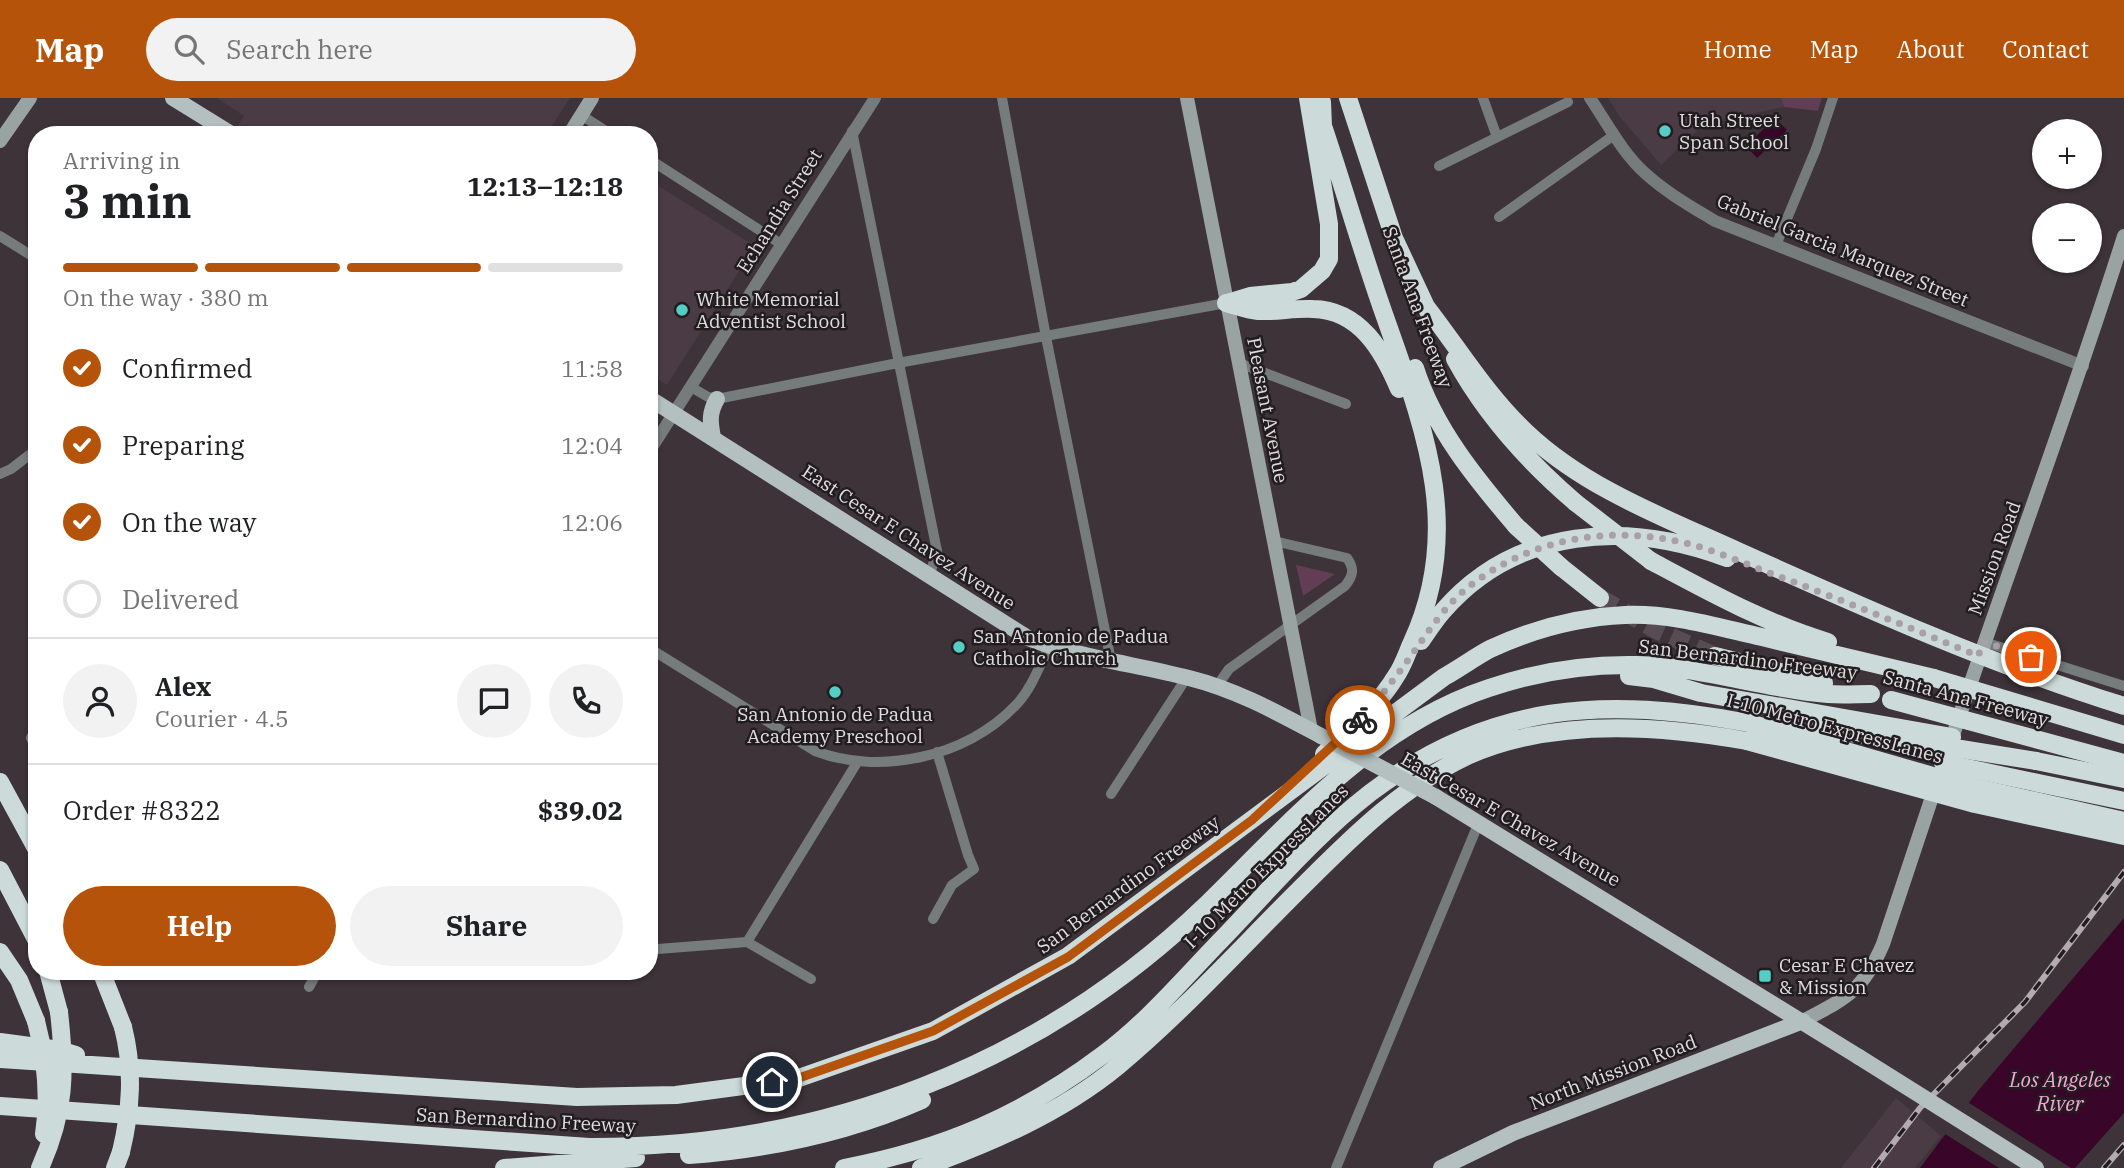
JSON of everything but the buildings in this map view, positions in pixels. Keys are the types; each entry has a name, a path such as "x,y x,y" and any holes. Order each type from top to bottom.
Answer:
{"highway":[{"name":"Santa Ana Freeway","path":"1348,98 1394,237 1424,304 1466,379 1500,427 1548,479 1576,503 1651,561 1727,602 1793,631 1913,666 1934,678 2124,736"},
{"path":"1226,303 1250,296 1301,289 1322,271 1329,259 1329,224 1317,100"},
{"path":"1317,100 1381,306 1421,420 1434,477 1437,516 1435,570 1423,619 1397,676"},
{"name":"Santa Ana Freeway","path":"1317,100 1344,156 1419,381 1446,432 1475,477 1516,526 1600,598"},
{"path":"1226,303 1258,311 1324,310 1345,316 1359,326 1381,351 1389,366 1434,477"},
{"path":"1424,304 1498,401 1526,433 1571,468 1617,496 1866,609"},
{"path":"1252,820 1361,719 1397,676 1443,611 1474,583 1530,550 1573,539 1635,536 1696,546 1981,649 2124,706"},
{"path":"1252,820 1444,677 1489,650 1562,624 1625,615 1660,616 1706,624 1934,678"},
{"name":"Santa Ana Freeway","path":"1715,656 1891,699 2124,763"},
{"name":"San Bernardino Freeway","path":"0,1106 549,1145 669,1145 748,1136 865,1108 904,1095 965,1070 1047,1027 1081,1006 1146,958 1206,905 1300,811 1340,776 1393,736 1424,717 1475,693 1545,673 1639,665 1699,672 1826,694 1871,694"},
{"path":"1545,673 1617,674 1654,679 1701,692 1952,737"},
{"name":"I-10 Metro ExpressLanes","path":"844,1168 895,1158 955,1140 1011,1114 1057,1088 1144,1020 1330,827 1371,793 1451,743 1477,731 1535,715 1600,708 1675,711 1975,804 2124,836"},
{"name":"I-10 Metro ExpressLanes","path":"920,1168 962,1154 1016,1129 1069,1100 1115,1068 1154,1034 1345,844 1395,801 1433,774 1468,756 1506,743 1580,730 1618,728 1748,732 2124,821"},
{"path":"1748,732 1886,737 2036,761 2124,779"},
{"path":"1943,763 2124,800"},
{"path":"0,782 28,833"},
{"name":"San Bernardino Freeway","path":"0,1059 577,1097 676,1096 796,1079 933,1031 1068,957 1252,820"},
{"path":"0,870 28,924"},
{"path":"0,952 19,980 36,1021 44,1059 46,1120 38,1168"},
{"path":"38,1168 55,1132 61,1105 63,1064 59,1012 50,980"},
{"path":"105,980 123,1027 130,1062 131,1090 127,1126 118,1160"},
{"path":"504,1168 728,1152 783,1144 842,1130 901,1109 972,1078 1026,1045 1047,1027"},
{"path":"0,1042 60,1050 120,1067"}],"main road":[{"path":"0,141 30,98"},
{"path":"173,98 218,126"},
{"path":"574,126 592,98"},
{"name":"Pleasant Avenue","path":"1187,98 1290,625 1316,733"},
{"name":"Mission Road","path":"1803,1021 1850,995 1864,980 1883,944 1981,649 2083,366 2124,236"},
{"path":"713,437 710,419 718,399"},
{"name":"East Cesar E Chavez Avenue","path":"658,403 930,574 1007,626 1049,646 1217,686 1281,714 1436,797 1803,1021 2036,1168"},
{"name":"North Mission Road","path":"1441,1168 1513,1133 1803,1021"}],"street":[{"name":"Echandia Street","path":"658,438 875,98"},
{"path":"1002,98 1046,337 1111,661"},
{"path":"1483,98 1497,138"},
{"name":"Gabriel Garcia Marquez Street","path":"1590,98 1614,135 1645,173 1678,199 1715,221 2083,366"},
{"path":"1776,245 1816,149 1833,98"},
{"path":"1438,166 1568,102"},
{"path":"581,115 598,126"},
{"path":"852,131 937,551 930,574"},
{"path":"1499,217 1614,135"},
{"path":"658,165 781,244"},
{"path":"0,236 28,253"},
{"path":"691,387 708,397 718,399 1226,303"},
{"path":"1238,363 1346,404"},
{"path":"0,474 28,456"},
{"path":"1217,686 1228,669 1345,586 1352,578 1353,566 1348,558 1274,541"},
{"path":"658,654 815,751 830,757 858,761 892,761 937,752 967,741 1001,719 1027,691 1049,646"},
{"path":"1981,649 2124,686"},
{"path":"1111,794 1187,677"},
{"path":"933,919 952,885 974,869 937,752"},
{"path":"747,942 858,761"},
{"path":"1336,1168 1479,822"},
{"path":"658,949 747,942 811,979"},
{"path":"309,986 313,980"}],"shaded area":[{"path":"217,98 570,98 552,126 238,126 244,116"},
{"name":"Utah Street Span School","path":"1608,98 1781,98 1784,107 1704,124 1661,165 1620,117"},
{"path":"1781,98 1822,98 1818,111 1784,107"},
{"name":"White Memorial Adventist School","path":"658,186 755,246 667,385 658,380"},
{"path":"1296,565 1335,574 1303,596"},
{"path":"1896,1098 1941,1136 1915,1168 1841,1168"}],"water":[{"path":"1775,118 1787,130 1757,158 1746,146"},
{"name":"Los Angeles River","path":"2124,918 2124,1113 2075,1168 1920,1168 1977,1092"}],"pier":[{"path":"1966,1101 2071,1168 1999,1168 1942,1132"}],"tunnel":[{"path":"1600,598 1658,631 1715,656"}],"railway":[{"path":"1874,1168 1920,1108 2025,1002 2124,872"},
{"path":"2104,1168 2124,1145"}],"way so far":[{"path":"1360,720 1397,676 1443,611 1474,583 1530,550 1573,539 1600,536 1635,536 1696,546 1866,609 1978,656 1984,642 2031,657"}],"place":[{"name":"Utah Street Span School","path":"1665,131"},
{"name":"White Memorial Adventist School","path":"682,310"},
{"name":"San Antonio de Padua Catholic Church","path":"959,647"},
{"name":"San Antonio de Padua Academy Preschool","path":"835,692"},
{"name":"Cesar E Chavez & Mission","path":"1765,976"}],"route":[{"path":"772,1082 796,1079 933,1031 1068,957 1252,820 1360,720"}]}
